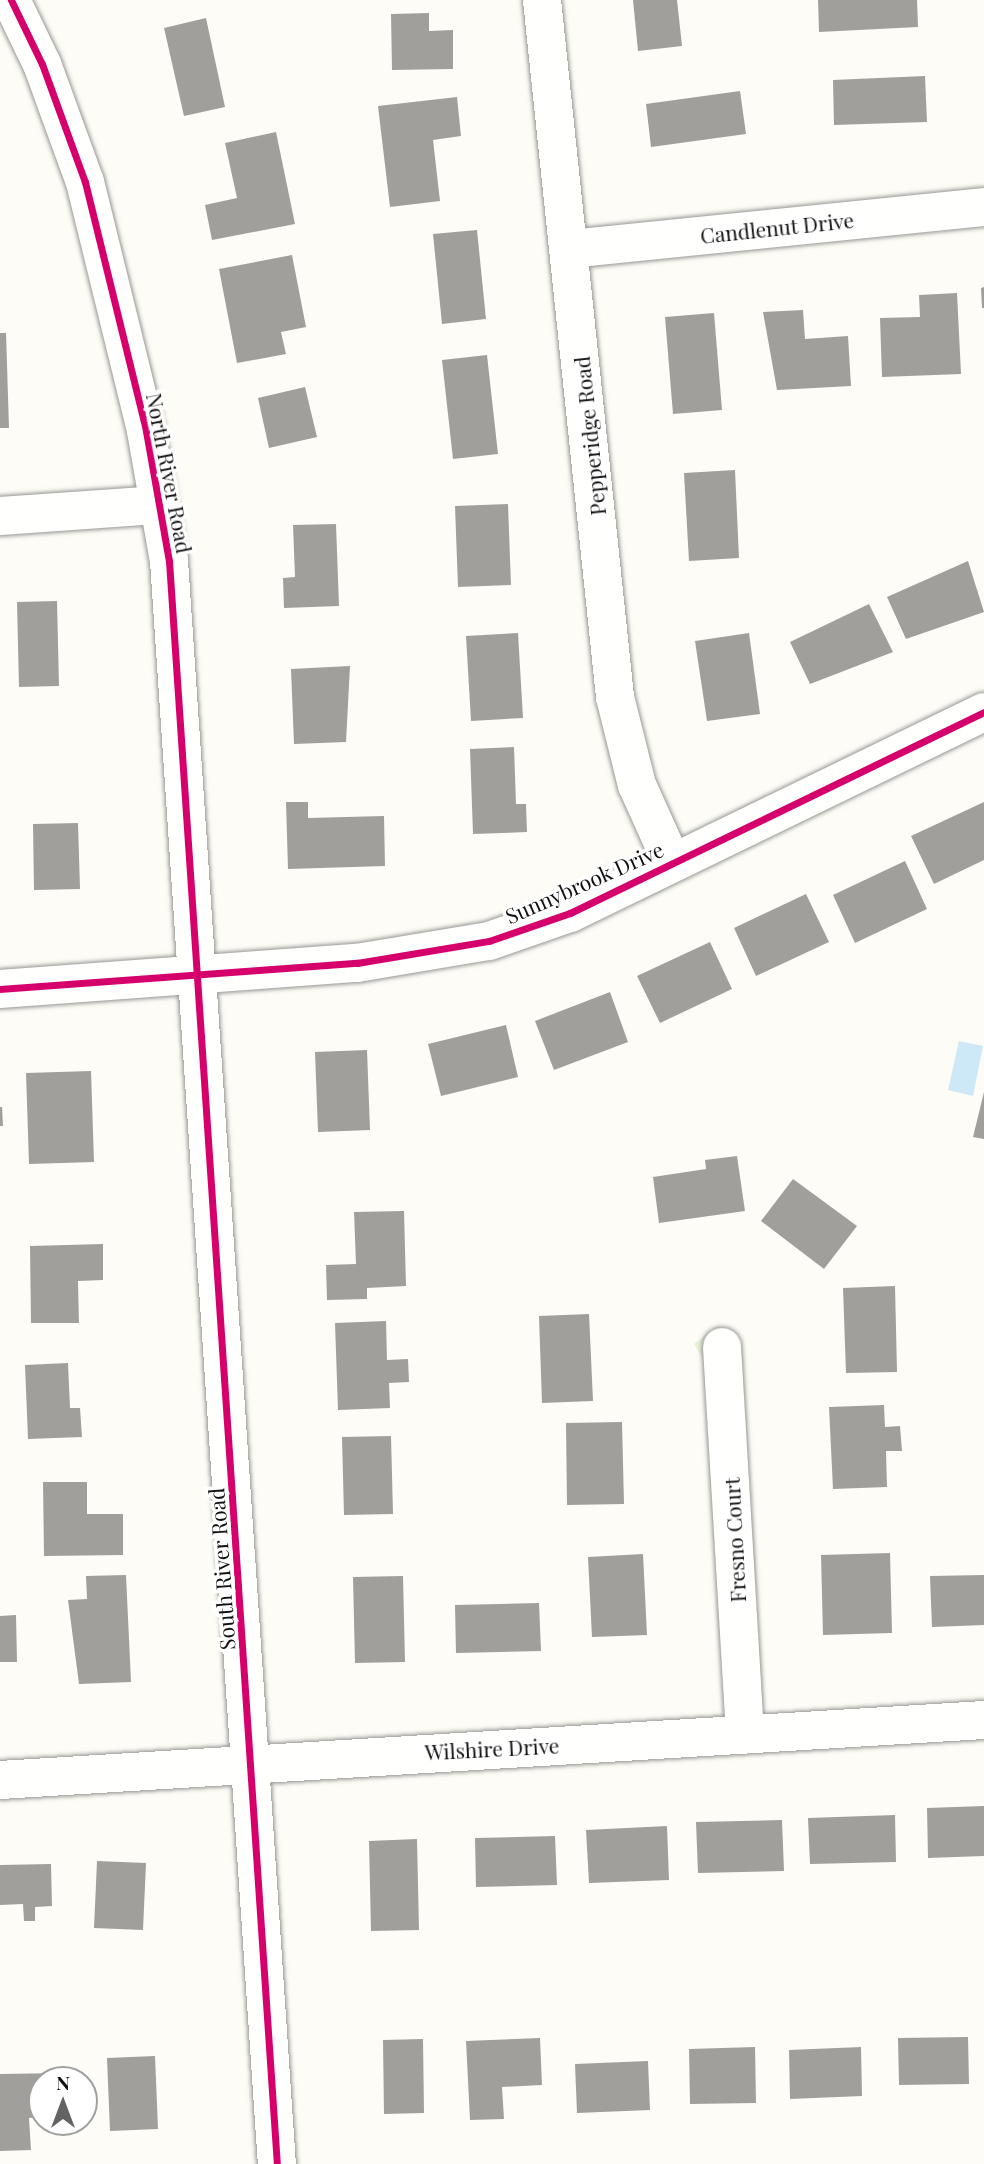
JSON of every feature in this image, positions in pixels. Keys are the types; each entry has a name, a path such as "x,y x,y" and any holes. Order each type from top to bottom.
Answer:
{"street":[{"name":"North River Road","path":"11,0 43,64 85,181 159,505 174,611 199,972"},
{"name":"Pepperidge Road","path":"542,0 615,697 637,785 672,863"},
{"name":"Candlenut Drive","path":"570,249 984,207"},
{"path":"0,516 159,505"},
{"name":"Sunnybrook Drive","path":"0,989 433,955 525,930 672,863 984,712"},
{"name":"South River Road","path":"199,972 277,2164"},
{"name":"Fresno Court","path":"722,1347 746,1734"},
{"name":"Wilshire Drive","path":"0,1780 251,1762 984,1720"}],"green space":[{"path":"717,1326 734,1336 709,1368 694,1344"}],"water":[{"path":"959,1041 983,1046 973,1096 948,1090"}],"building":[{"path":"633,0 677,0 682,46 638,51"},
{"path":"818,0 917,0 918,27 819,32"},
{"path":"429,13 429,31 453,30 453,69 392,70 391,14"},
{"path":"206,18 225,107 184,116 164,28"},
{"path":"925,76 927,122 834,125 833,80"},
{"path":"740,91 746,134 651,147 646,104"},
{"path":"457,97 461,136 433,140 440,201 390,207 378,106"},
{"path":"276,132 295,224 212,240 205,205 237,198 225,143"},
{"path":"477,230 486,319 442,324 433,234"},
{"path":"292,255 306,327 281,332 286,354 237,363 219,269"},
{"path":"984,287 984,308 982,308 981,288"},
{"path":"957,293 961,374 882,377 880,318 920,317 919,295"},
{"path":"803,310 805,339 848,336 851,386 777,390 763,312"},
{"path":"714,313 722,410 673,414 665,317"},
{"path":"0,333 6,333 9,428 0,428"},
{"path":"487,355 498,454 453,459 442,360"},
{"path":"305,387 317,437 269,448 258,398"},
{"path":"735,470 739,558 689,561 684,473"},
{"path":"508,504 511,585 458,587 455,506"},
{"path":"336,524 339,606 284,608 283,578 295,577 293,525"},
{"path":"968,561 984,612 906,639 887,597"},
{"path":"57,601 59,686 19,687 17,602"},
{"path":"869,604 893,652 810,684 790,642"},
{"path":"518,633 523,718 471,721 466,636"},
{"path":"749,633 760,714 707,721 695,641"},
{"path":"350,666 346,742 294,744 291,669"},
{"path":"514,747 516,804 526,804 527,832 473,834 470,749"},
{"path":"286,802 308,802 308,818 384,816 385,866 288,869"},
{"path":"984,802 984,860 934,884 911,836"},
{"path":"78,823 80,889 34,890 33,824"},
{"path":"905,861 927,909 855,943 833,895"},
{"path":"806,894 829,942 756,976 734,928"},
{"path":"710,942 732,989 660,1023 637,976"},
{"path":"610,992 628,1042 554,1070 535,1021"},
{"path":"506,1025 518,1077 441,1096 428,1044"},
{"path":"367,1050 370,1130 318,1132 315,1052"},
{"path":"91,1071 94,1162 29,1164 26,1073"},
{"path":"984,1092 984,1139 973,1137"},
{"path":"2,1107 3,1126 0,1126"},
{"path":"737,1156 745,1211 659,1223 653,1177 706,1169 705,1160"},
{"path":"793,1179 857,1226 824,1269 761,1221"},
{"path":"404,1211 406,1286 367,1288 367,1299 327,1300 326,1265 356,1264 354,1212"},
{"path":"103,1244 103,1280 78,1281 79,1323 31,1323 30,1246"},
{"path":"895,1286 897,1372 846,1373 843,1288"},
{"path":"589,1314 593,1401 542,1403 539,1316"},
{"path":"386,1321 387,1360 408,1359 409,1382 389,1383 390,1408 338,1410 335,1323"},
{"path":"68,1363 70,1408 80,1408 82,1437 28,1439 25,1365"},
{"path":"884,1405 885,1427 900,1426 902,1451 886,1451 887,1487 833,1489 829,1407"},
{"path":"622,1422 624,1504 567,1505 566,1423"},
{"path":"391,1436 393,1514 344,1515 342,1437"},
{"path":"43,1482 87,1482 87,1514 123,1514 123,1555 44,1556"},
{"path":"890,1553 892,1633 823,1635 821,1555"},
{"path":"643,1554 647,1635 592,1637 588,1557"},
{"path":"126,1575 131,1682 79,1684 68,1600 87,1599 86,1576"},
{"path":"984,1575 984,1625 932,1627 930,1576"},
{"path":"403,1576 405,1662 355,1663 353,1577"},
{"path":"539,1603 541,1651 456,1653 455,1605"},
{"path":"16,1615 17,1662 0,1662 0,1616"},
{"path":"984,1806 984,1856 928,1858 927,1808"},
{"path":"895,1815 896,1862 810,1864 808,1818"},
{"path":"782,1820 784,1871 698,1873 696,1822"},
{"path":"667,1826 669,1880 589,1883 586,1830"},
{"path":"555,1836 557,1885 476,1887 475,1838"},
{"path":"417,1839 419,1930 371,1931 369,1841"},
{"path":"97,1861 146,1863 143,1930 94,1928"},
{"path":"51,1864 52,1906 35,1907 35,1921 24,1921 23,1904 0,1905 0,1865"},
{"path":"968,2037 969,2084 899,2085 898,2038"},
{"path":"540,2038 542,2085 502,2087 504,2119 470,2120 466,2041"},
{"path":"423,2039 424,2113 384,2114 383,2040"},
{"path":"755,2047 756,2103 690,2104 689,2049"},
{"path":"861,2047 862,2096 790,2099 789,2050"},
{"path":"155,2056 158,2129 110,2131 107,2058"},
{"path":"648,2061 650,2110 577,2113 575,2064"},
{"path":"0,2074 28,2074 28,2136 31,2150 0,2151"}],"cycle path":[{"path":"11,0 42,64 85,182 146,431 169,561 277,2164"},
{"path":"0,989 357,963 489,941 570,913 984,712"}]}
